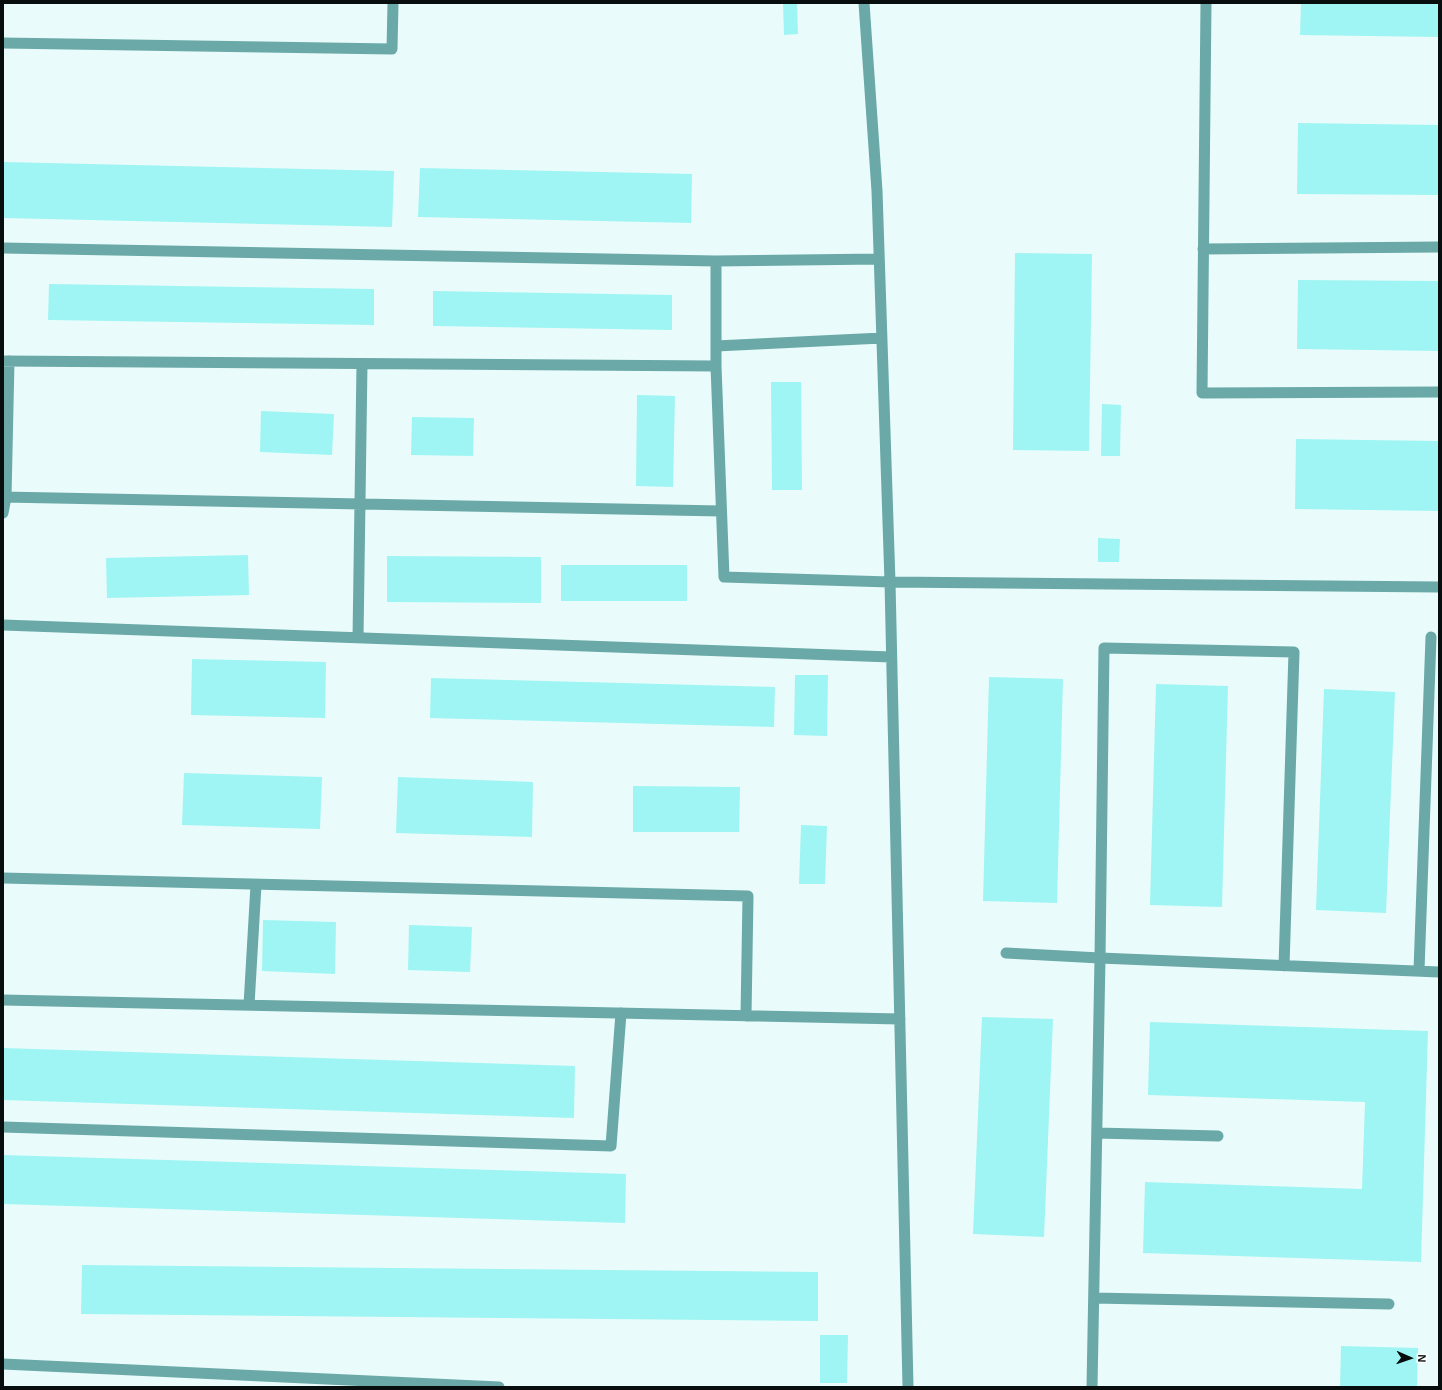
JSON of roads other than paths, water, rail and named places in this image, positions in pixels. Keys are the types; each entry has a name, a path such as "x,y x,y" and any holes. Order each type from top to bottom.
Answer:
{"lane":[{"path":"3,44 392,49 393,3"},
{"path":"864,3 877,191 890,582 908,1387"},
{"path":"1206,3 1202,393 1439,392"},
{"path":"1203,249 1439,247"},
{"path":"3,248 716,261 879,259"},
{"path":"716,261 716,366 724,577 890,582 1439,587"},
{"path":"716,346 882,338"},
{"path":"3,514 6,361 716,366"},
{"path":"358,638 362,364"},
{"path":"4,497 721,511"},
{"path":"3,625 891,657"},
{"path":"1419,970 1431,637"},
{"path":"1092,1387 1104,648 1294,652 1284,966"},
{"path":"3,878 748,896 746,1016"},
{"path":"249,1005 256,884"},
{"path":"1006,952 1100,958 1439,972"},
{"path":"3,1000 900,1019"},
{"path":"3,1127 611,1146 621,1013"},
{"path":"1097,1133 1218,1136"},
{"path":"1094,1298 1389,1304"},
{"path":"3,1364 499,1387"}]}
